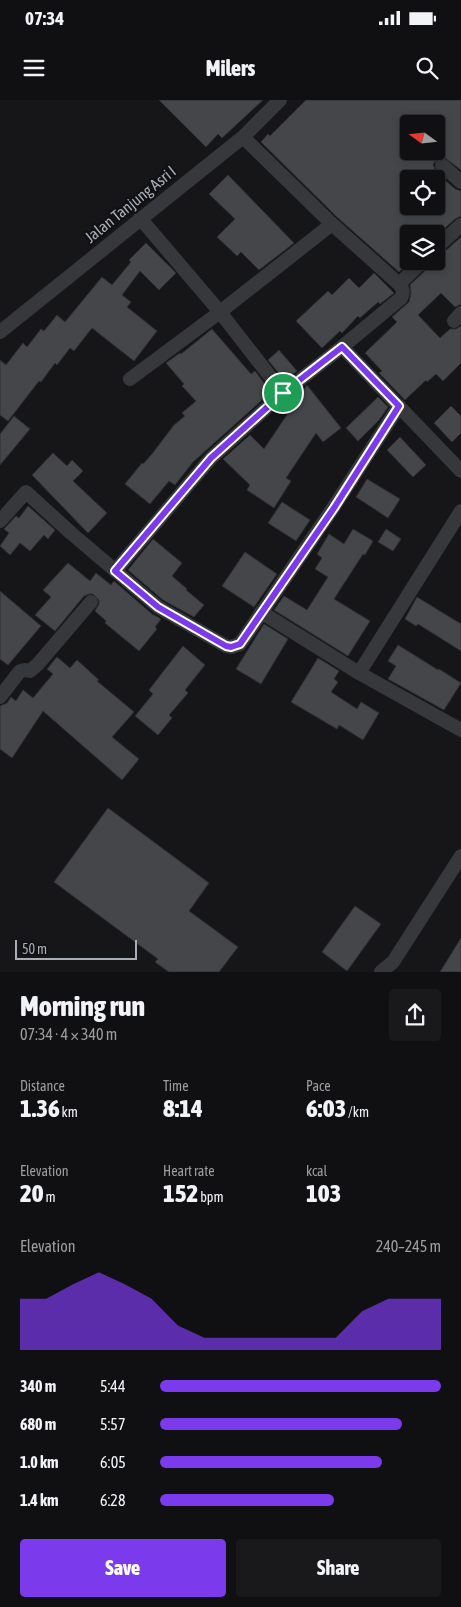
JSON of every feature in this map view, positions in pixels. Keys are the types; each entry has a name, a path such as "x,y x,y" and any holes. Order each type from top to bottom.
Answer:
{"street":[{"name":"Jalan Tanjung Asri I","path":"0,332 243,137 280,100"},
{"path":"115,571 211,458 283,393 342,347 401,298 403,294 399,284 332,224 243,137"},
{"path":"442,165 461,182"},
{"path":"140,218 220,312 283,393"},
{"path":"130,379 220,312 332,224"},
{"path":"445,240 461,225"},
{"path":"399,284 414,270"},
{"path":"342,347 461,471"},
{"path":"0,521 26,492 158,607 226,646 231,647 240,644 334,508 399,406"},
{"path":"359,673 461,511"},
{"path":"0,697 20,671 30,671 38,664 90,602"},
{"path":"261,612 359,673 458,723"},
{"path":"381,972 392,962 461,856"}],"building":[{"path":"159,100 263,100 222,138 218,134 206,147"},
{"path":"306,100 461,100 461,170 445,158 445,115 400,115 400,160 436,160 433,164 435,170 400,170 400,215 445,215 445,180 455,189 461,191 461,216 445,228 445,225 400,225 401,270 399,272 338,218 261,142 268,134 270,136"},
{"path":"228,175 294,243 259,270 241,252 237,256 217,237 235,219 209,194"},
{"path":"461,237 461,304 455,307 441,293 418,315 440,338 450,329 456,329 461,326 461,363 443,381 436,374 427,382 426,380 405,400 379,373 382,371 365,353 397,322 392,317 409,302 410,285 426,270 445,270 445,251"},
{"path":"146,243 176,273 159,290 140,271 122,295 131,302 127,307 157,331 134,361 92,328 74,351 70,348 57,365 55,363 8,421 0,415 0,360 6,365 23,343 27,347 41,329 44,331 57,315 65,322 102,277 112,285 131,262 129,260"},
{"path":"374,273 394,293 380,304 378,302 360,318 358,316 342,333 340,331 322,348 296,321 328,291 332,295 349,278 359,288"},
{"path":"212,329 251,374 255,371 271,392 193,462 175,485 169,481 150,504 125,484 152,454 174,425 185,416 182,413 196,401 182,386 184,384 166,363 181,354"},
{"path":"279,350 297,371 285,381 268,360"},
{"path":"307,385 341,428 323,442 316,433 286,478 291,481 274,508 247,490 250,485 223,459 250,435 264,449"},
{"path":"378,397 388,407 379,420 358,441 346,428"},
{"path":"451,406 461,416 461,433 452,442 434,423"},
{"path":"14,416 30,429 0,465 0,434"},
{"path":"400,437 426,465 413,477 387,450"},
{"path":"53,453 67,466 72,460 83,471 73,481 107,513 88,533 32,475"},
{"path":"367,479 400,499 388,518 356,497"},
{"path":"282,502 310,520 296,541 268,523"},
{"path":"28,506 55,530 48,539 44,535 30,551 20,543 10,555 0,546 9,533 4,529 16,516 19,518"},
{"path":"353,529 373,541 334,599 370,621 348,656 274,610 284,596 307,610 328,577 315,569 322,558 317,554 329,534 344,544"},
{"path":"386,529 401,539 393,551 378,542"},
{"path":"153,539 182,563 172,576 204,605 194,617 163,600 128,570"},
{"path":"245,552 277,574 254,607 222,586"},
{"path":"68,563 90,581 96,573 111,585 114,581 152,614 161,619 155,627 157,629 139,651 105,623 106,621 95,611 99,600 93,594 84,596 55,631 35,615 51,597 43,590"},
{"path":"0,591 41,626 8,665 0,659"},
{"path":"417,597 461,624 461,651 418,624 416,626 405,619"},
{"path":"264,624 288,639 261,684 236,669"},
{"path":"398,645 461,683 444,710 388,679 396,666 388,661"},
{"path":"183,646 205,665 185,690 188,693 169,715 172,718 158,735 135,716 153,694 149,690"},
{"path":"57,657 70,668 77,660 99,680 97,681 134,712 112,737 139,759 122,780 43,711 12,758 0,749 0,706 7,703 11,697 16,701 23,690 33,698 53,674 47,669"},
{"path":"318,658 339,671 334,679 338,682 331,692 357,709 361,702 379,713 363,740 339,725 337,729 291,702"},
{"path":"108,808 209,883 189,911 238,947 219,972 169,972 155,962 158,959 54,882"},
{"path":"355,906 381,924 347,971 322,952"},
{"path":"461,938 461,972 440,972"}],"route":[{"path":"342,347 399,406 334,508 240,644 231,647 226,646 158,607 115,571 211,458 283,393 342,347"}]}
